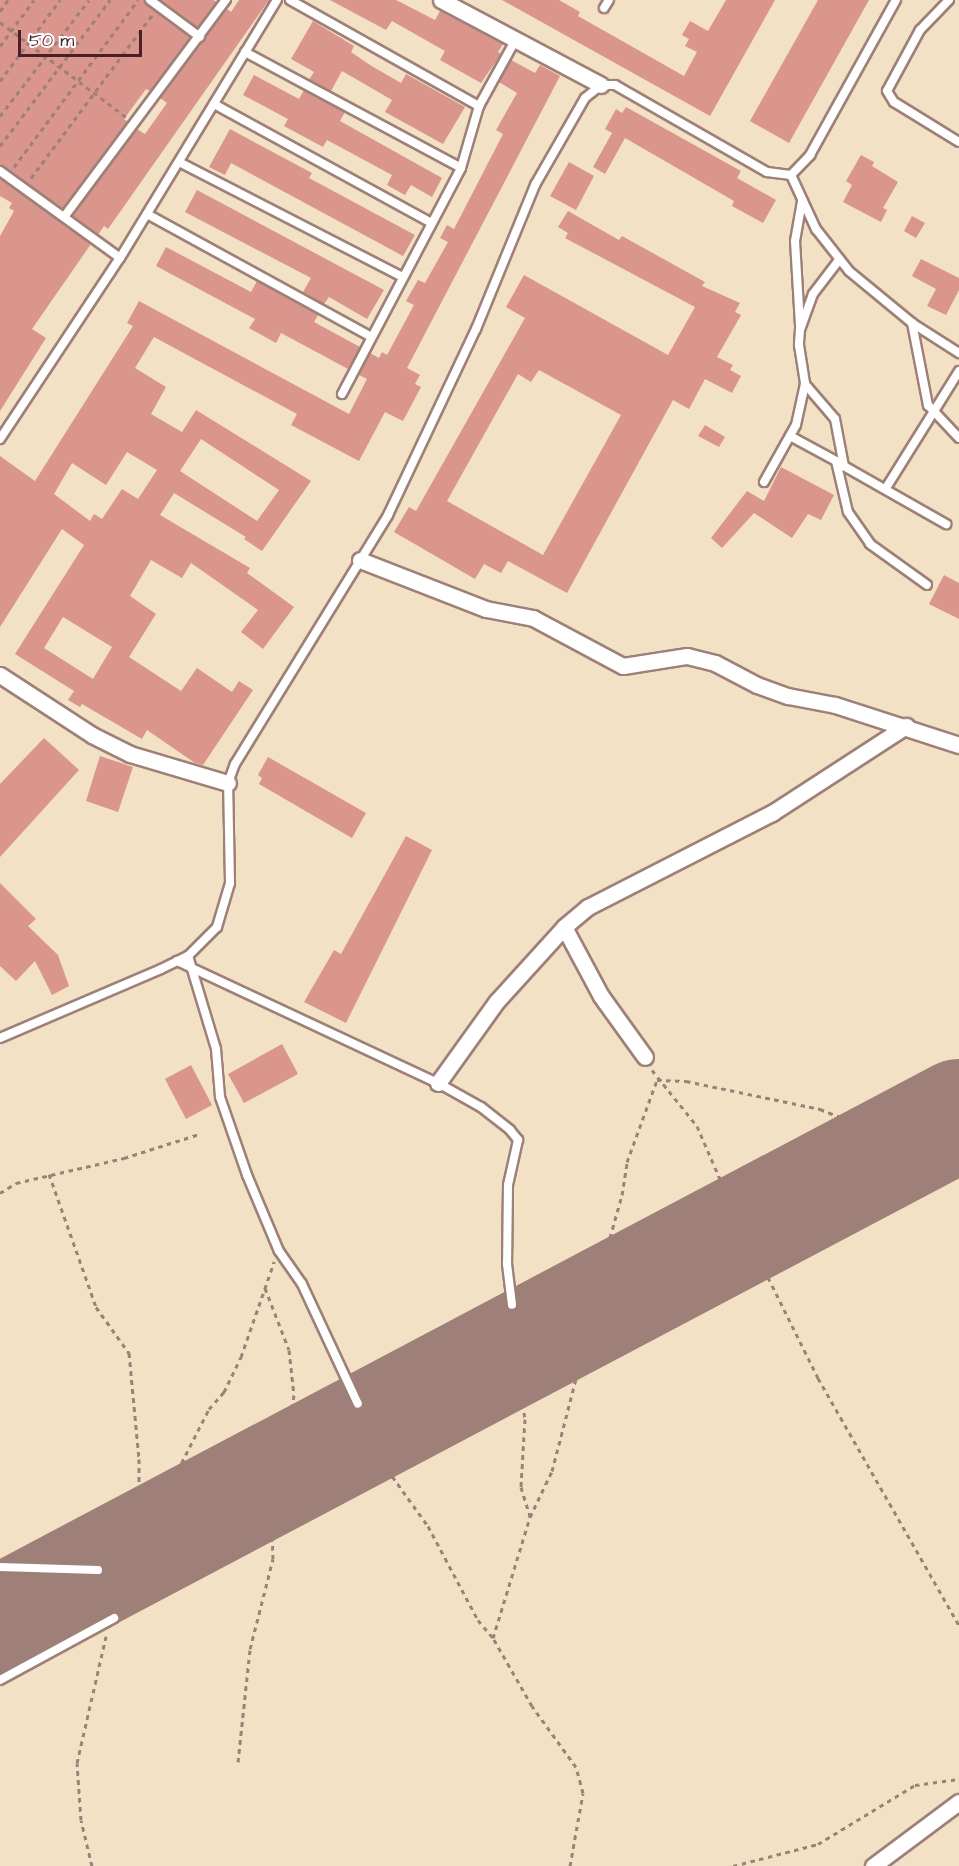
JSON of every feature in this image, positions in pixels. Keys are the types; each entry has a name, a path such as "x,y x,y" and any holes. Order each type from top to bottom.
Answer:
{"street":[{"path":"441,0 601,85"},
{"path":"360,560 486,609 533,618 623,666 687,656 715,663 757,685 788,696 835,705 906,726 959,745"},
{"path":"0,675 92,735 130,754 228,783"},
{"path":"438,1083 497,1002 564,927 588,907 772,813 906,726"},
{"path":"564,927 601,996 645,1057"},
{"path":"873,1866 959,1802"}],"lane":[{"path":"150,0 200,37"},
{"path":"64,217 226,0"},
{"path":"0,439 120,258 277,0"},
{"path":"290,0 479,106"},
{"path":"604,8 609,0"},
{"path":"791,175 810,155 896,0"},
{"path":"949,0 920,30 887,91 894,102 959,142"},
{"path":"342,394 461,168 479,106 516,39"},
{"path":"245,52 461,168"},
{"path":"0,1038 188,956 217,927 225,907 231,840 228,783 235,764 388,515 447,394 535,184 585,98 601,85 630,93 767,172 791,175"},
{"path":"214,105 431,223"},
{"path":"179,162 403,277"},
{"path":"0,171 120,258"},
{"path":"791,175 802,202 839,260 912,323 959,353"},
{"path":"764,482 796,424 805,384 795,241 802,202"},
{"path":"147,214 372,337"},
{"path":"800,329 813,294 839,260"},
{"path":"912,323 925,396 933,414 959,438"},
{"path":"886,488 959,370"},
{"path":"805,384 835,419 844,466"},
{"path":"790,436 886,488 946,524"},
{"path":"836,461 848,512 870,544 927,585"},
{"path":"188,956 216,1049 220,1097 279,1251 302,1284 358,1404"},
{"path":"177,961 438,1083 481,1107 518,1140 508,1185 507,1264 512,1305"},
{"path":"0,1567 99,1570"},
{"path":"0,1680 114,1618"}],"path":[{"path":"0,11 8,0"},
{"path":"0,46 34,0"},
{"path":"0,81 60,0"},
{"path":"0,116 89,0"},
{"path":"0,146 110,0"},
{"path":"8,176 138,0"},
{"path":"24,188 159,6"},
{"path":"0,22 134,124"},
{"path":"645,1057 657,1080 698,1126 727,1195"},
{"path":"657,1080 686,1081 820,1109 877,1132"},
{"path":"605,1255 622,1195 627,1162 657,1080"},
{"path":"0,1193 49,1174 124,1158 199,1134"},
{"path":"49,1174 96,1307 129,1353 139,1451 139,1507"},
{"path":"157,1511 209,1409 232,1376 279,1251"},
{"path":"756,1253 818,1378 959,1625"},
{"path":"266,1288 289,1350 294,1395 287,1440"},
{"path":"493,1638 530,1517 552,1471 589,1329"},
{"path":"516,1359 525,1419 521,1487 530,1517"},
{"path":"387,1469 428,1526 478,1620 493,1638 532,1706 576,1767 583,1793 570,1866"},
{"path":"238,1762 250,1649 273,1559 272,1524"},
{"path":"93,1866 81,1820 77,1763 102,1646 137,1564"},
{"path":"733,1866 818,1844 915,1785 959,1779"}],"building":[{"path":"0,0 144,0 191,37 150,91 146,89 124,119 128,122 63,209 0,165"},
{"path":"160,0 213,0 217,2 198,28"},
{"path":"239,0 269,0 108,229 104,226 98,235 72,216 137,129 145,134 167,103 160,98 227,9 231,12"},
{"path":"330,0 396,0 435,20 440,11 503,44 498,52 501,54 481,83 440,60 445,51 392,21 386,30"},
{"path":"502,0 559,0 580,12 578,16 684,76 697,52 685,46 689,39 682,35 690,21 708,31 726,0 775,0 710,116"},
{"path":"818,0 869,0 789,143 750,121"},
{"path":"313,21 354,46 351,52 401,83 406,74 465,107 443,144 385,112 392,100 342,71 331,91 309,80 314,72 291,59"},
{"path":"511,60 535,73 540,65 560,76 407,368 420,375 415,384 421,387 403,421 385,412 359,461 291,425 297,414 154,337 135,368 166,387 151,414 182,432 196,410 311,481 262,551 244,539 246,537 174,493 160,515 250,568 247,573 294,607 263,649 241,632 258,610 191,563 182,578 151,560 130,596 156,614 129,657 181,691 197,668 232,692 239,681 253,690 203,765 195,763 147,730 142,739 82,704 80,707 68,700 74,691 15,654 84,545 62,529 0,627 0,456 35,481 133,326 127,323 139,301 349,414 367,379 359,375 370,353 379,358 382,352 387,355 414,305 406,301 418,280 425,283 448,242 440,238 447,225 454,229 503,134 496,130 517,93 499,82","holes":["201,439 279,490 257,521 180,471","127,452 157,470 138,499 122,489 102,519 94,514 90,521 54,494 72,463 106,485","63,617 112,647 93,679 44,648"]},
{"path":"254,75 299,99 304,90 345,112 340,121 442,178 432,197 411,185 405,195 387,185 392,175 327,140 323,147 284,126 288,119 243,95"},
{"path":"626,107 741,171 737,178 776,200 763,223 732,206 734,201 625,138 605,174 593,167 612,133 605,129 616,109 622,113"},
{"path":"230,129 312,173 309,178 415,235 403,256 231,163 225,175 209,167"},
{"path":"861,155 874,162 872,166 898,182 883,208 887,210 881,222 843,202 852,185 846,181"},
{"path":"569,162 594,176 576,210 550,196"},
{"path":"0,178 91,244 32,329 46,338 0,411 0,236 14,211 9,208 12,203 0,196"},
{"path":"197,190 384,290 367,319 329,297 324,304 303,292 311,278 185,212"},
{"path":"568,211 619,240 622,236 705,282 702,286 740,303 735,312 741,315 717,357 733,365 730,370 741,376 732,393 705,379 689,409 673,400 567,593 508,561 501,573 484,564 475,579 394,532 409,507 416,511 525,318 506,307 524,275 668,355 695,307 565,238 568,233 558,227","holes":["539,370 621,415 543,555 447,501 518,374 531,382"]},
{"path":"912,216 925,223 916,238 904,231"},
{"path":"166,247 251,292 257,281 318,315 314,322 360,347 348,369 281,333 276,343 249,328 255,319 156,266"},
{"path":"921,259 959,278 959,290 946,315 927,306 936,289 912,276"},
{"path":"705,425 725,437 719,447 698,436"},
{"path":"781,467 834,495 821,520 808,514 792,538 754,513 722,548 711,538 747,491 764,501"},
{"path":"944,575 959,583 959,619 929,604"},
{"path":"44,738 79,770 0,857 0,784"},
{"path":"100,756 133,767 118,812 86,801"},
{"path":"268,757 366,813 352,838 259,784 262,778 258,775"},
{"path":"406,836 432,850 346,1023 304,1002 334,950 341,954"},
{"path":"0,883 36,919 28,926 58,955 69,986 52,995 35,961 16,981 0,966"},
{"path":"282,1044 298,1074 244,1103 228,1074"},
{"path":"191,1065 212,1105 186,1119 165,1079"}],"runway":[{"path":"0,1622 959,1115"}]}
